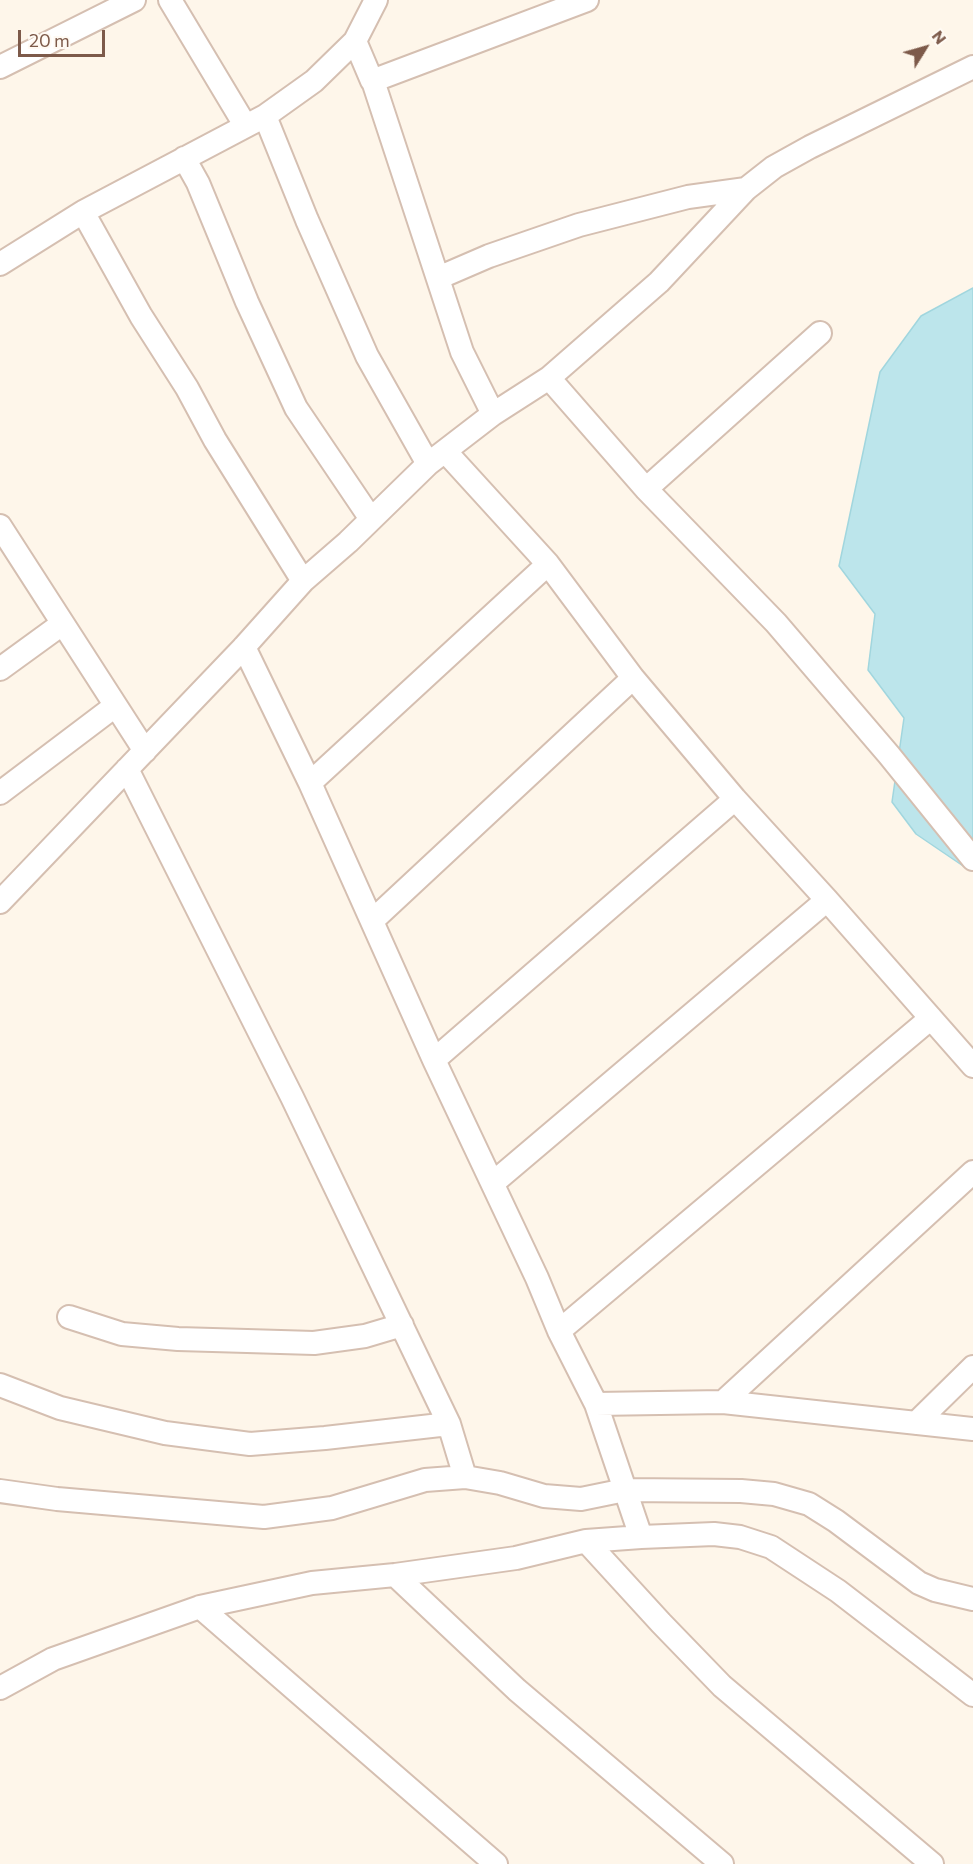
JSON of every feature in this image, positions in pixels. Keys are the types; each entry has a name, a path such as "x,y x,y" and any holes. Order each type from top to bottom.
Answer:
{"street":[{"path":"3,59 134,0"},
{"path":"170,0 245,125"},
{"path":"0,264 83,212 265,116 314,81 355,41 376,0"},
{"path":"373,81 587,0"},
{"path":"355,41 373,81 462,352 493,414"},
{"path":"0,902 244,647 303,581 437,458 493,414 549,378 659,282 746,189 774,167 810,147 973,67"},
{"path":"265,116 307,220 367,356 437,458 548,564 633,678 735,799 828,900 973,1066"},
{"path":"184,158 198,183 247,302 296,408 371,519"},
{"path":"438,278 489,256 579,225 687,196 746,189"},
{"path":"83,212 141,316 303,581"},
{"path":"646,489 820,333"},
{"path":"549,378 646,489 776,623 889,755 973,859"},
{"path":"0,526 145,751"},
{"path":"310,783 548,564"},
{"path":"0,669 62,624"},
{"path":"244,647 310,783 434,1060 537,1278 559,1331 596,1404 641,1537"},
{"path":"372,921 633,678"},
{"path":"0,793 116,706"},
{"path":"127,769 297,1108 402,1325 449,1424 465,1477"},
{"path":"434,1060 735,799"},
{"path":"493,1183 828,900"},
{"path":"559,1331 931,1018"},
{"path":"723,1402 973,1172"},
{"path":"69,1317 122,1334 178,1339 292,1343 314,1343 365,1336 402,1325"},
{"path":"915,1423 973,1367"},
{"path":"0,1385 60,1408 165,1432 250,1444 449,1424"},
{"path":"596,1404 723,1402 973,1429"},
{"path":"0,1491 57,1499 264,1517 332,1508 425,1480 465,1477 500,1483 544,1496 581,1499 625,1490 741,1491 774,1494 809,1504 836,1521 919,1583 935,1590 973,1599"},
{"path":"0,1688 53,1659 200,1607 312,1583 395,1575 516,1558 586,1541 714,1534 740,1537 771,1546 838,1591 973,1695"},
{"path":"586,1541 722,1686 932,1864"},
{"path":"395,1575 517,1690 722,1864"},
{"path":"200,1607 496,1864"}],"water":[{"path":"973,288 973,871 916,834 892,802 904,718 868,670 875,614 839,566 880,372 921,316"}]}
